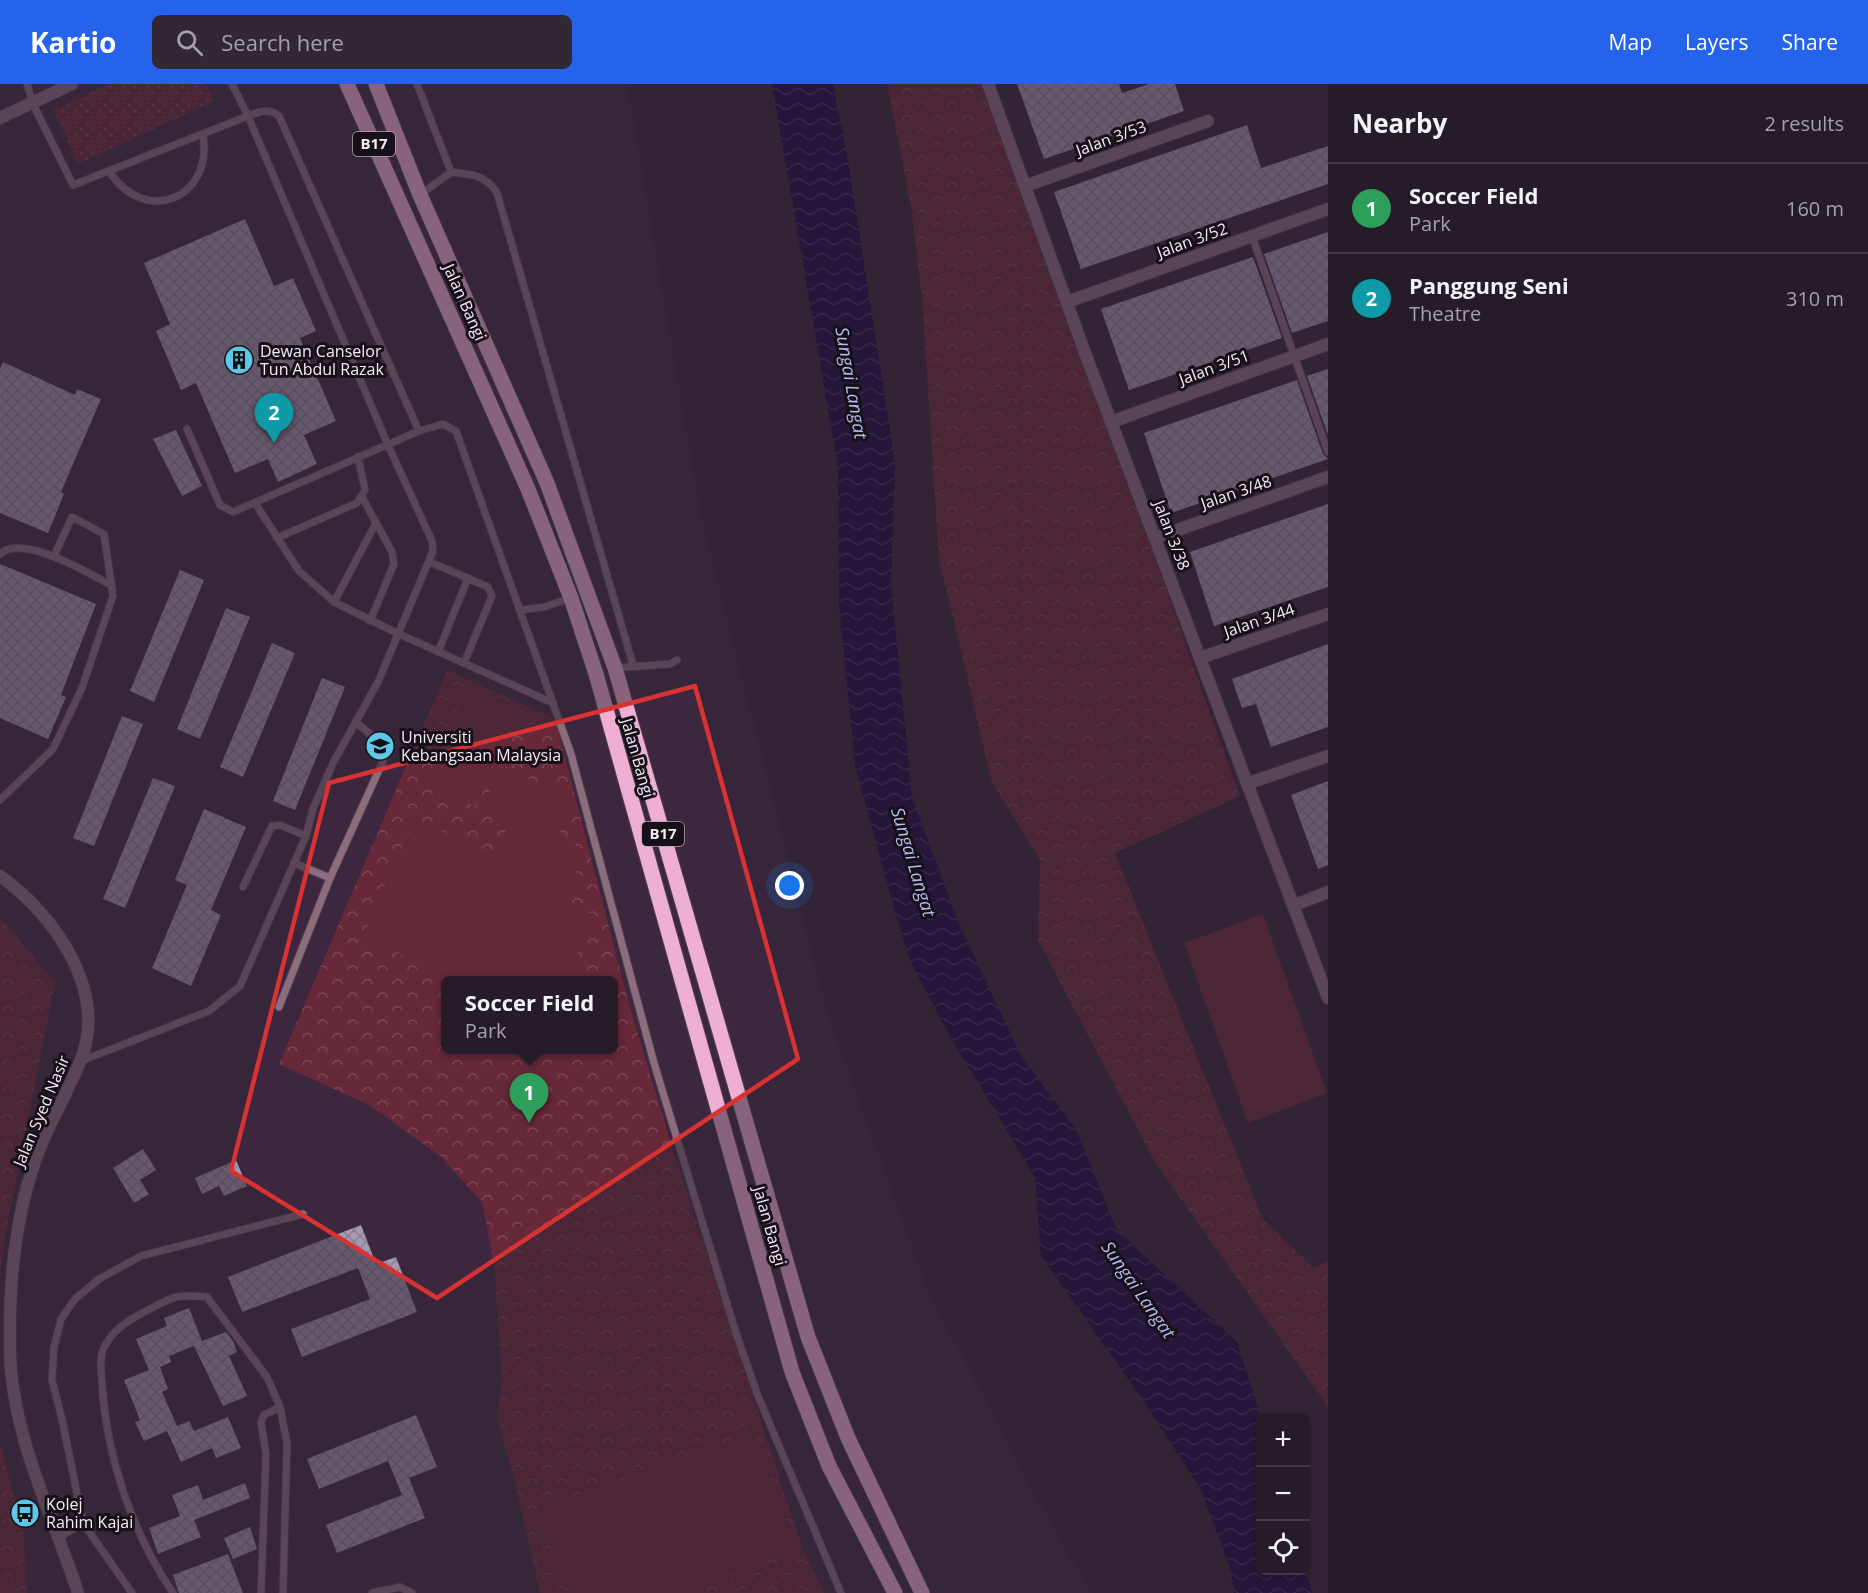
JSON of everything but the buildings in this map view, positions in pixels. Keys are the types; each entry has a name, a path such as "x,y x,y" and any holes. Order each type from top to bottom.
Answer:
{"main road":[{"name":"Jalan Bangi","path":"347,84 528,489 571,598 599,686 792,1372 828,1466 895,1593"},
{"name":"Jalan Bangi","path":"376,84 420,195 547,483 615,668 808,1337 848,1438 922,1593"}],"street":[{"path":"0,118 72,84"},
{"name":"Jalan 3/38","path":"988,84 1111,422 1295,905 1328,998"},
{"name":"Jalan 3/53","path":"1025,186 1208,121"},
{"name":"Jalan 3/52","path":"1067,302 1328,209"},
{"name":"Jalan 3/51","path":"1111,422 1328,344"},
{"name":"Jalan 3/48","path":"1155,538 1328,477"},
{"name":"Jalan 3/44","path":"1200,658 1328,614"},
{"path":"1249,783 1328,756"},
{"name":"Jalan Syed Nasir","path":"0,876 16,887 50,922 73,955 82,986 88,1028 81,1061 60,1100 35,1162 21,1210 10,1277 10,1352 14,1408 27,1454 60,1537 78,1593"},
{"path":"1295,905 1328,892"}],"lane":[{"path":"27,84 33,104 73,185 264,110 273,111 279,116 419,431"},
{"path":"81,1061 209,1011 240,986 306,836 313,809 333,763 356,722 399,634 430,562 432,541 388,445 248,116 232,84"},
{"path":"417,84 451,172"},
{"path":"109,171 118,186 132,196 148,201 174,198 195,183 203,168 206,151 203,134"},
{"path":"420,195 451,172 475,175 490,182 496,193 633,665"},
{"path":"1252,236 1328,452"},
{"path":"187,429 220,506 233,512 419,431 443,424 456,431 571,754 654,1063 736,1332 758,1396 842,1593"},
{"path":"277,538 357,503 362,498 365,483 358,458"},
{"path":"362,498 392,552 394,564 370,621"},
{"path":"255,503 299,572 334,602 370,621 553,703"},
{"path":"0,800 53,749 82,688 113,597 104,534 72,517 54,556"},
{"path":"334,602 376,523"},
{"path":"0,554 6,548 17,547 54,556 111,585"},
{"path":"430,562 488,587 492,596 464,663"},
{"path":"438,652 468,578"},
{"path":"521,610 544,607 571,598"},
{"path":"615,668 670,664 677,660"},
{"path":"279,1007 330,878 384,759 385,747 356,722"},
{"path":"243,887 272,826 280,825 306,836"},
{"path":"294,864 330,878"},
{"path":"132,1593 83,1523 63,1419 52,1380 54,1347 61,1319 75,1299 99,1279 141,1256 303,1214"},
{"path":"173,1593 152,1560 126,1497 104,1418 101,1367 104,1347 123,1323 178,1294 207,1297 267,1377 280,1407 287,1443 283,1593"},
{"path":"261,1593 267,1454 261,1422 264,1415 280,1407"},
{"path":"60,1537 83,1523"},
{"path":"372,1593 400,1587 412,1593"}],"highlighted area":[{"path":"695,686 798,1059 437,1298 231,1171 329,783"}],"shaded area":[{"name":"Universiti Kebangsaan Malaysia","path":"0,84 627,84 700,512 826,1009 926,1286 1024,1476 1091,1593 0,1593"}],"green space":[{"path":"108,84 206,84 214,101 78,164 53,110"},
{"path":"887,84 985,84 1240,796 1115,853 1262,1218 1314,1268 1328,1261 1328,1407 1155,1162 1038,940 1040,860 992,782 939,559 922,298 911,207"},
{"path":"447,670 555,719 630,1008 670,1140 802,1547 824,1593 540,1593 515,1482 497,1418 502,1380 494,1264 482,1202 440,1156 369,1105 279,1064"},
{"path":"470,685 519,708 474,806 425,783"},
{"path":"501,766 574,799 558,837 586,850 564,900 595,915 568,976 451,976 362,937 415,819 495,855 511,819 483,807"},
{"path":"1263,914 1327,1093 1248,1123 1184,943"},
{"path":"0,917 55,982 4,1242 0,1277"},
{"path":"754,1433 796,1550 677,1593 569,1593 539,1510"},
{"path":"0,1441 24,1536 27,1593 0,1593"}],"water":[{"name":"Sungai Langat","path":"772,84 833,84 847,154 895,463 891,584 912,797 959,924 1021,1056 1077,1131 1116,1229 1237,1342 1260,1413 1256,1413 1256,1575 1308,1575 1312,1593 1234,1593 1230,1567 1200,1488 1140,1396 1041,1256 1035,1177 952,1040 911,963 855,766 839,605 838,466"}],"place":[{"name":"Dewan Canselor Tun Abdul Razak","path":"239,360"},
{"name":"Panggung Seni","path":"274,443"},
{"name":"Universiti Kebangsaan Malaysia","path":"380,746"},
{"name":"Soccer Field","path":"529,1123"},
{"name":"Kolej Rahim Kajai","path":"25,1513"}]}
